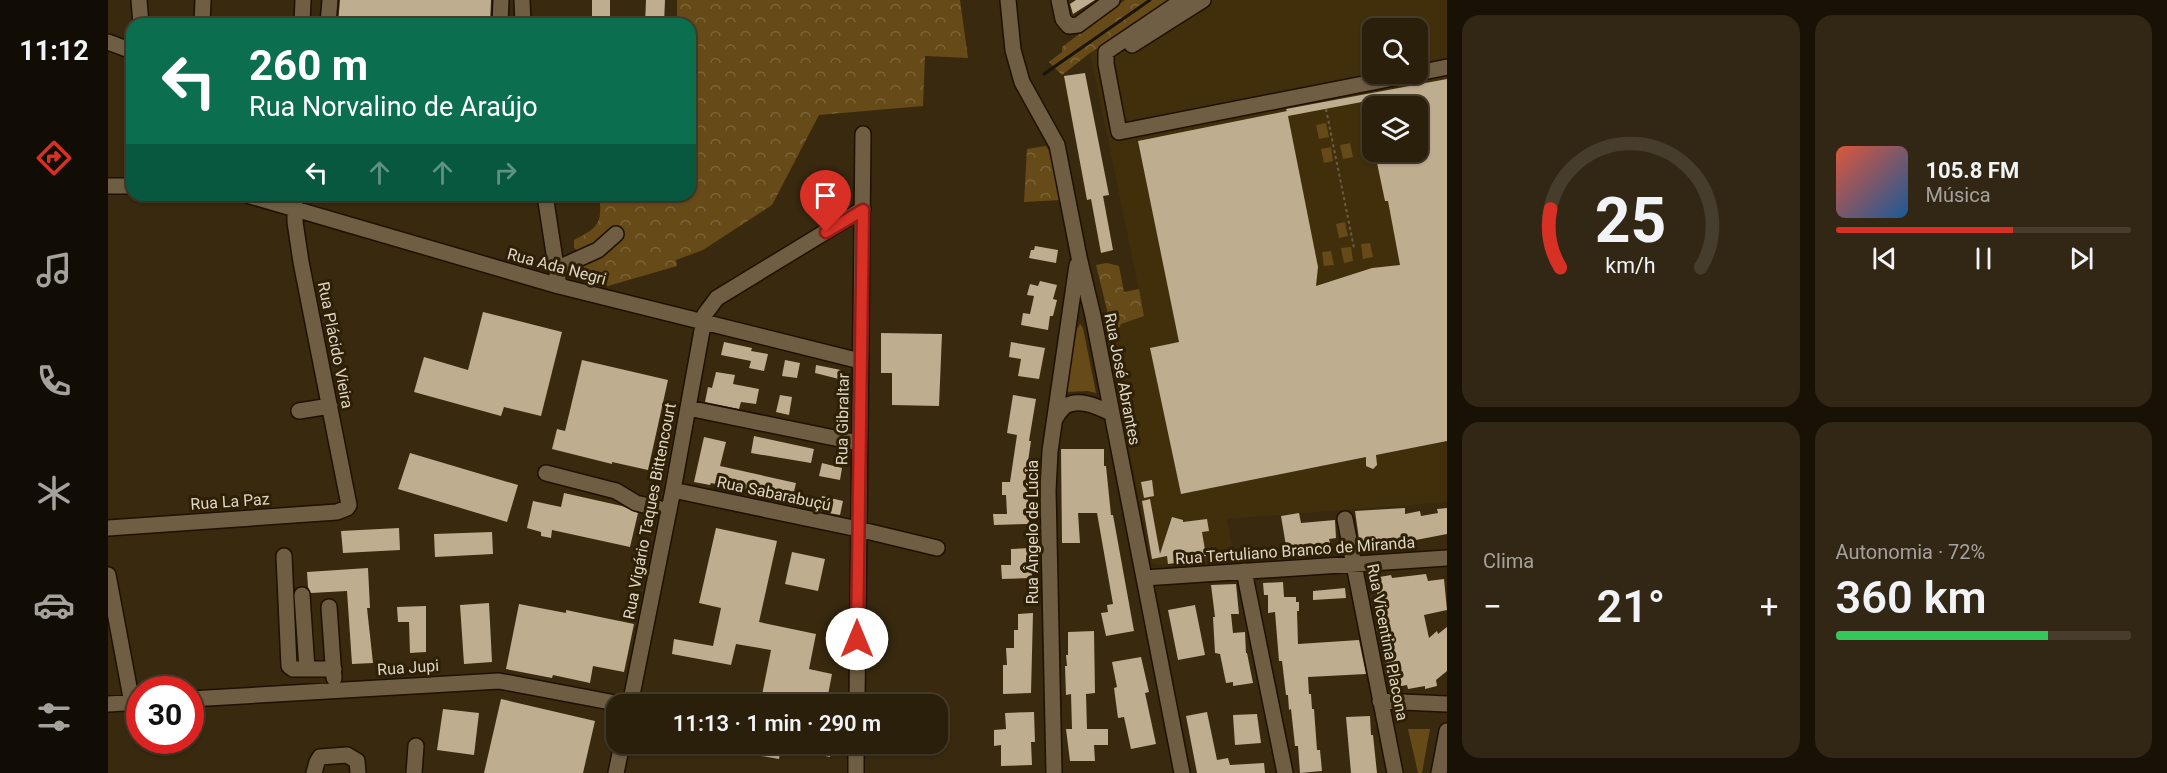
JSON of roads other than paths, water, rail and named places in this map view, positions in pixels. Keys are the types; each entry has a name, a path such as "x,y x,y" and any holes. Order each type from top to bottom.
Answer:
{"street":[{"path":"138,0 140,18"},
{"path":"202,18 203,0"},
{"path":"302,18 303,0"},
{"path":"328,18 330,0"},
{"path":"500,18 501,0"},
{"path":"522,0 523,18"},
{"name":"Rua José Abrantes","path":"1008,0 1016,65 1027,94 1057,145 1093,316 1182,773"},
{"path":"1059,0 1063,19 1069,26 1078,25 1109,1"},
{"path":"1183,0 1108,49 1106,64 1119,132 1362,84"},
{"path":"1161,26 1191,0"},
{"path":"1106,64 1203,0"},
{"path":"108,42 126,49"},
{"path":"1428,71 1447,67"},
{"name":"Rua Gibraltar","path":"857,694 863,134"},
{"path":"108,186 126,186"},
{"path":"547,201 559,286"},
{"name":"Rua Ada Negri","path":"295,202 559,286 860,361"},
{"name":"Rua Plácido Vieira","path":"295,202 301,262 349,501"},
{"name":"Rua Vigário Taques Bittencourt","path":"630,694 669,511 703,323 709,306 717,298 863,210"},
{"path":"556,269 598,250 616,234"},
{"name":"Rua Ângelo de Lúcia","path":"1054,773 1049,465 1068,318 1079,257"},
{"path":"1068,318 1093,316"},
{"path":"1055,419 1064,407 1080,403 1111,413"},
{"path":"299,411 330,406"},
{"path":"688,408 859,443"},
{"path":"546,473 616,490 636,502 669,511"},
{"name":"Rua Sabarabuçú","path":"673,489 937,548"},
{"name":"Rua La Paz","path":"108,528 337,512 347,508 349,501"},
{"name":"Rua Vicentina Placona","path":"1345,519 1395,773"},
{"path":"284,556 288,664 293,669 334,669"},
{"name":"Rua Tertuliano Branco de Miranda","path":"1144,578 1447,558"},
{"path":"1244,571 1285,773"},
{"path":"108,574 130,676"},
{"path":"302,595 307,669"},
{"path":"329,607 335,690"},
{"name":"Rua Jupi","path":"204,698 499,681 606,701"},
{"path":"1380,701 1447,704"},
{"path":"108,704 126,703"},
{"path":"1439,773 1447,731"},
{"path":"414,773 416,746"},
{"path":"616,773 620,754"},
{"path":"856,754 856,773"},
{"path":"314,773 320,758 347,755 357,761 358,773"}],"waterway":[{"path":"1044,74 1150,0"}]}
